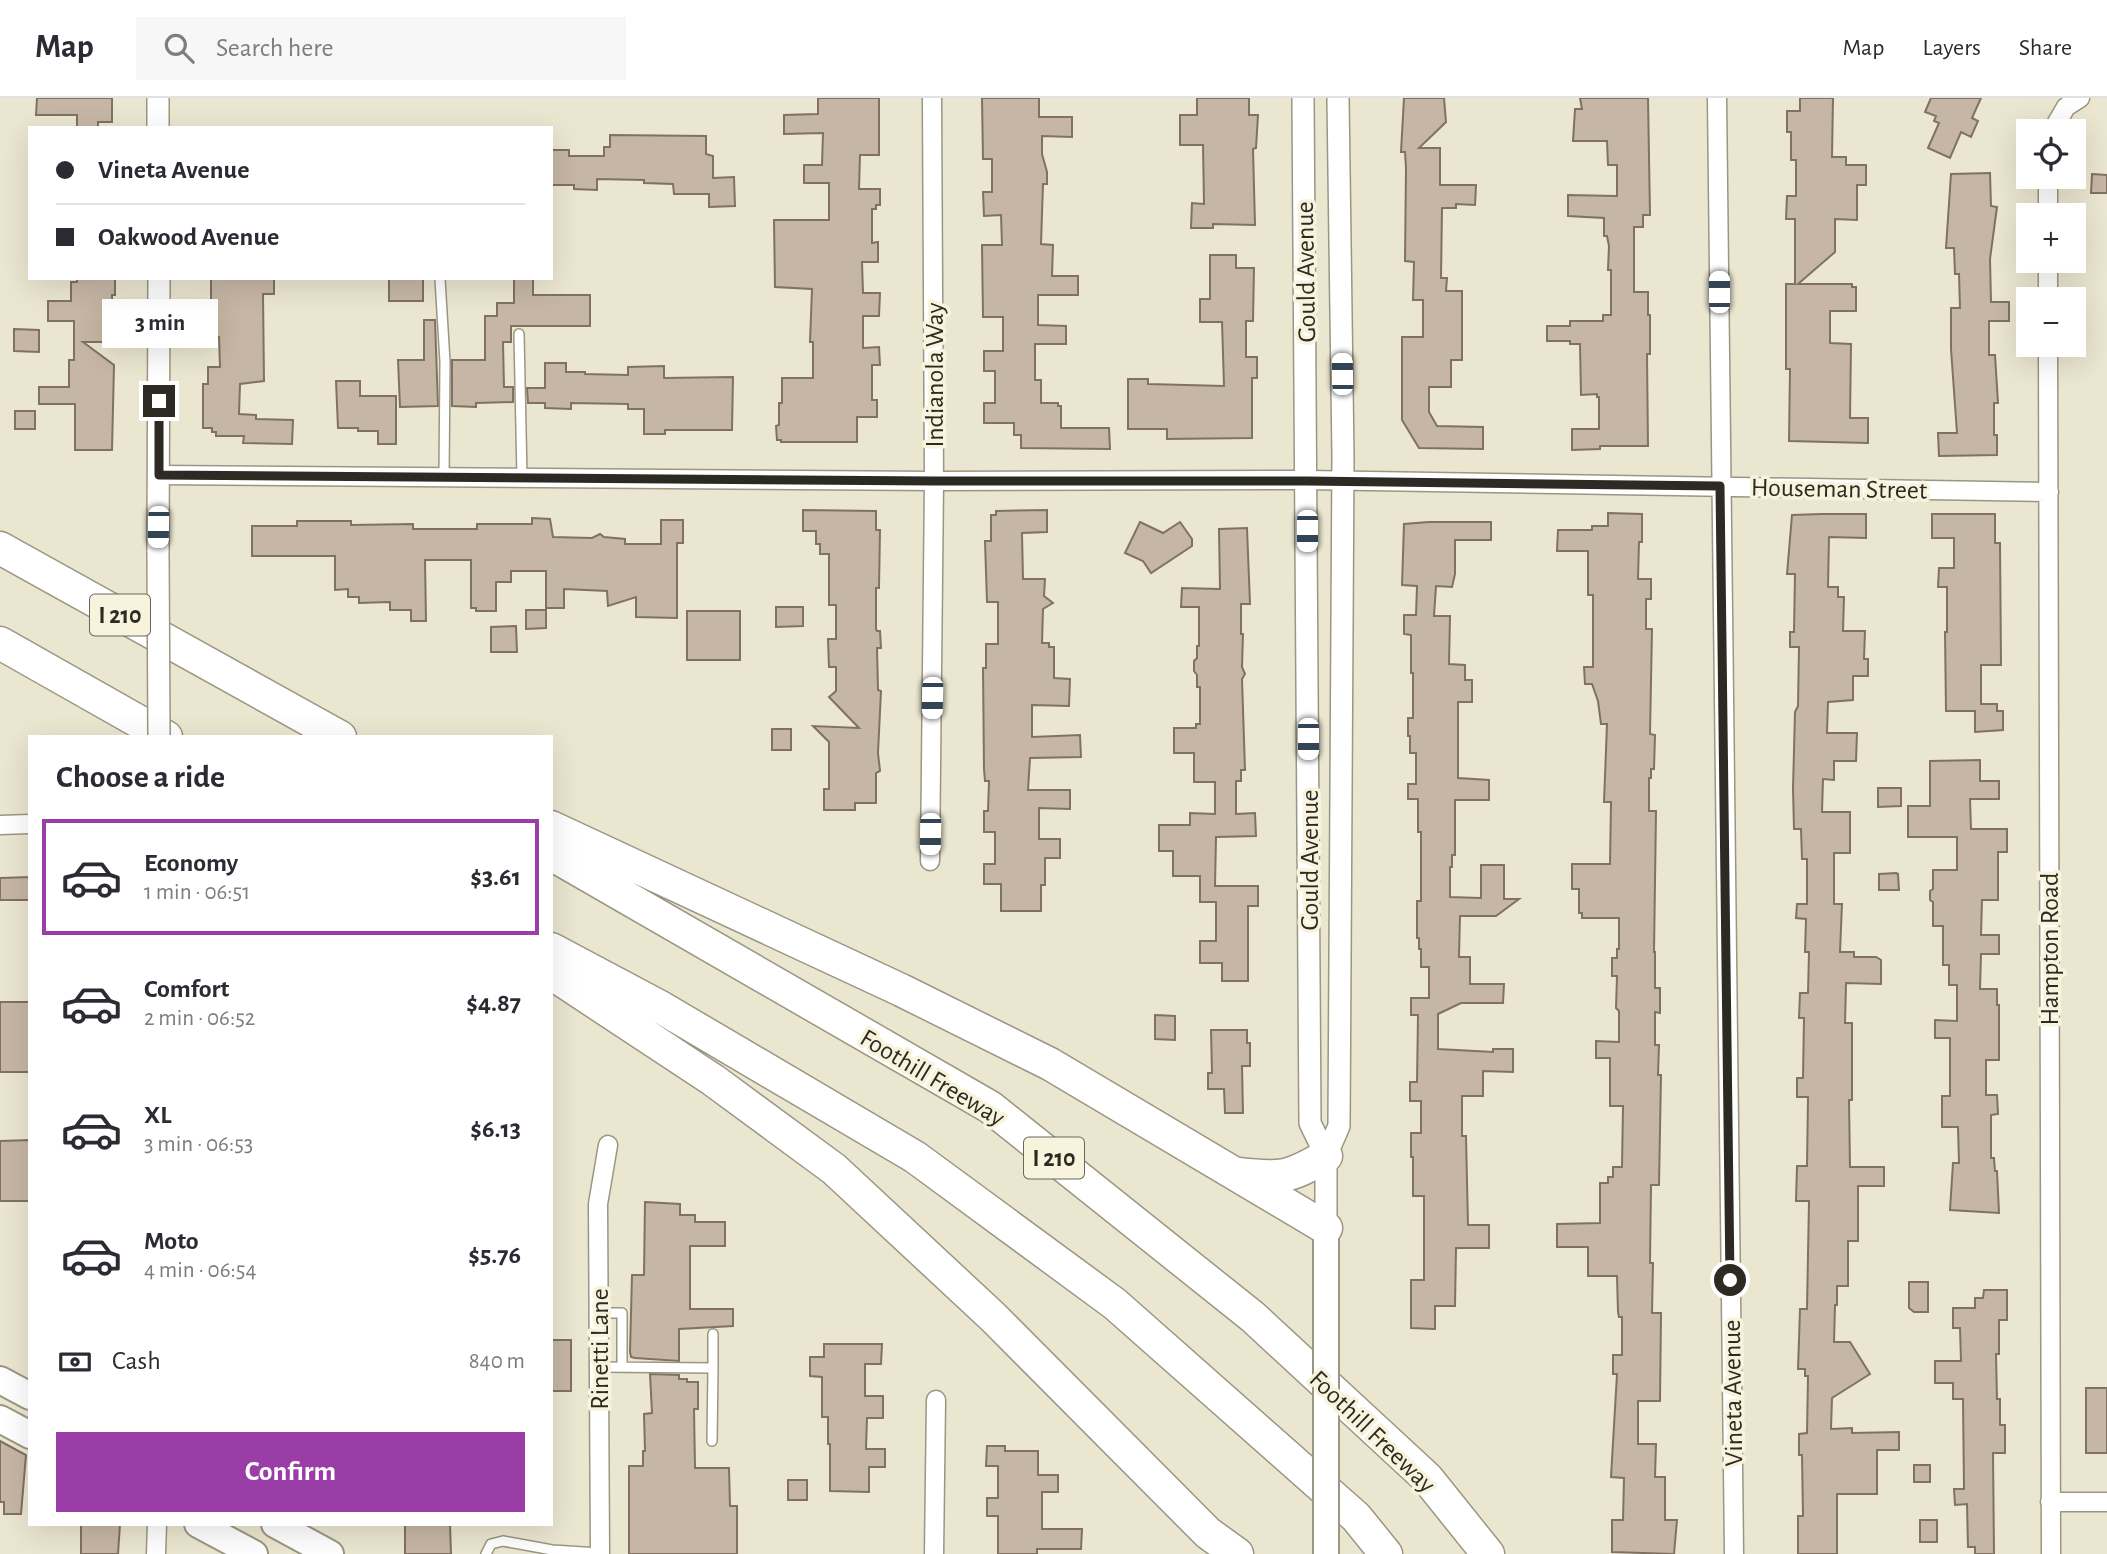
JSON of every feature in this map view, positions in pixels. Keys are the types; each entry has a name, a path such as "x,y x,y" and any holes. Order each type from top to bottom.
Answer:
{"highway":[{"name":"I 210","path":"0,548 336,735"},
{"path":"0,643 162,735"},
{"path":"240,682 353,735"},
{"path":"553,829 901,990 1050,1064 1326,1228"},
{"name":"Foothill Freeway","path":"553,855 990,1107 1253,1317 1427,1478 1488,1554"},
{"path":"553,950 662,1009 915,1157 1115,1304 1356,1517 1386,1554"},
{"path":"553,974 713,1080 834,1169 993,1317 1208,1533 1237,1554"},
{"path":"1233,1174 1274,1178 1297,1173 1326,1156"}],"main road":[{"name":"Gould Avenue","path":"1326,1228 1326,1554"},
{"path":"0,1380 28,1395"},
{"path":"0,1419 28,1434"},
{"path":"202,1526 254,1554"},
{"path":"279,1526 330,1554"}],"street":[{"path":"158,98 158,126"},
{"name":"Indianola Way","path":"930,861 934,481 932,98"},
{"name":"Gould Avenue","path":"1303,98 1310,1123 1326,1156"},
{"name":"Gould Avenue","path":"1326,1228 1326,1156 1339,1126 1343,481 1338,98"},
{"name":"Vineta Avenue","path":"1717,98 1734,1554"},
{"path":"2059,119 2066,107 2080,98"},
{"path":"159,280 159,735"},
{"name":"Hampton Road","path":"2048,357 2051,1554"},
{"name":"Houseman Street","path":"159,475 1343,481 2049,492"},
{"path":"0,825 28,824"},
{"name":"Rinetti Lane","path":"600,1553 598,1203 608,1145"},
{"path":"934,1554 936,1400"},
{"path":"2050,1502 2107,1502"},
{"path":"156,1554 157,1526"}],"lane":[{"path":"440,280 444,362 444,477"},
{"path":"519,334 522,478"},
{"path":"599,1313 622,1313 622,1367"},
{"path":"712,1441 713,1334"},
{"path":"599,1367 713,1368"},
{"path":"486,1554 491,1544 503,1541 551,1552 600,1553"}],"building":[{"path":"37,98 112,98 112,122 98,122 98,126 77,126 77,115 36,115"},
{"path":"818,98 879,98 879,155 860,155 859,189 880,189 880,205 872,209 872,243 878,242 878,262 862,262 863,293 880,293 879,316 863,316 863,348 879,347 880,365 872,365 872,400 877,400 877,417 857,417 857,442 777,440 776,426 779,425 779,403 782,403 782,378 813,378 813,342 810,342 812,289 775,287 774,220 829,220 829,183 804,183 804,165 822,165 823,133 784,134 784,115 818,114"},
{"path":"982,98 1039,98 1039,117 1072,117 1072,137 1042,136 1047,184 1043,184 1041,244 1053,245 1052,276 1078,276 1078,295 1038,295 1038,325 1066,326 1066,344 1035,344 1035,380 1041,380 1041,403 1058,403 1058,406 1061,406 1061,428 1109,428 1110,449 1021,448 1021,435 1014,435 1014,423 984,423 984,403 995,403 995,371 984,371 984,351 1003,351 1003,317 983,317 982,245 1002,245 1001,215 984,216 983,192 992,192 992,159 983,159"},
{"path":"1197,98 1249,98 1249,115 1258,115 1256,148 1253,149 1255,225 1213,224 1213,228 1191,228 1192,203 1204,204 1203,145 1180,145 1180,115 1197,115"},
{"path":"1404,98 1444,98 1446,122 1419,148 1440,148 1440,185 1476,185 1475,205 1456,204 1456,208 1442,208 1441,278 1447,278 1446,291 1462,291 1462,360 1451,360 1451,387 1429,387 1429,412 1437,426 1483,427 1483,449 1419,448 1402,420 1402,337 1423,337 1423,300 1413,300 1414,262 1405,261 1406,168 1405,152 1401,152"},
{"path":"1580,98 1648,98 1650,215 1643,215 1643,227 1634,227 1634,292 1648,292 1648,446 1600,446 1600,449 1572,450 1572,429 1599,429 1599,397 1597,394 1581,395 1580,344 1547,341 1547,326 1570,326 1570,321 1603,321 1603,315 1611,315 1611,270 1608,270 1609,246 1607,236 1604,236 1604,218 1568,216 1568,195 1617,196 1617,165 1608,165 1607,141 1573,141 1575,109 1582,109"},
{"path":"1800,98 1833,98 1832,157 1846,157 1846,165 1866,165 1866,185 1857,185 1857,220 1835,219 1835,252 1798,284 1852,284 1852,287 1856,287 1856,311 1830,311 1830,343 1851,344 1850,418 1868,418 1868,443 1789,441 1790,369 1786,369 1786,284 1795,284 1795,219 1786,219 1787,196 1796,196 1796,160 1791,160 1791,132 1787,132 1787,111 1800,111"},
{"path":"1931,98 1981,98 1972,118 1978,121 1971,137 1961,132 1950,158 1928,148 1939,123 1934,121 1936,116 1925,112"},
{"path":"610,135 706,136 706,154 713,156 713,178 734,177 735,206 709,207 709,194 674,194 673,184 644,183 644,180 597,179 597,190 574,189 574,185 553,185 553,150 569,150 569,156 604,156 604,147 610,147"},
{"path":"1990,173 1991,206 1997,207 1990,259 1991,302 2009,302 2009,321 1989,321 1989,355 1995,355 1998,403 1994,403 1997,455 1939,456 1938,433 1957,433 1951,308 1960,308 1959,274 1955,274 1954,248 1946,248 1951,174"},
{"path":"2092,174 2107,175 2107,193 2091,193"},
{"path":"1210,255 1236,255 1236,268 1254,268 1253,321 1246,321 1246,357 1257,357 1257,378 1252,378 1252,438 1167,439 1167,429 1128,429 1128,379 1148,379 1148,384 1224,386 1222,322 1200,322 1200,299 1210,299"},
{"path":"115,280 112,329 118,334 112,337 112,342 83,342 114,365 112,450 75,450 75,404 39,404 39,387 69,387 69,360 74,360 74,321 48,321 48,301 71,301 71,282"},
{"path":"211,280 274,280 274,294 263,294 264,381 240,384 239,414 256,415 256,419 293,420 292,444 243,443 244,436 216,436 212,428 203,428 203,384 208,384 208,367 220,367 219,337 211,337"},
{"path":"389,280 423,280 423,301 389,301"},
{"path":"514,280 533,280 533,295 590,295 590,326 511,326 511,342 503,342 504,387 513,387 513,402 476,403 476,407 452,406 452,360 485,360 485,316 497,316 497,303 514,303"},
{"path":"424,320 435,320 438,406 400,407 398,360 424,360"},
{"path":"14,329 39,330 39,352 14,351"},
{"path":"545,363 566,363 566,372 585,374 628,375 628,367 664,366 664,378 733,377 732,430 665,430 665,434 644,434 644,409 628,409 628,404 571,403 571,409 545,408 545,403 528,403 527,388 545,388"},
{"path":"336,381 360,381 360,396 396,396 396,444 378,444 378,431 338,428"},
{"path":"15,411 35,411 35,429 15,429"},
{"path":"803,510 876,511 876,530 880,530 876,629 880,631 881,648 877,648 878,690 881,691 878,753 880,771 876,773 876,803 855,803 855,810 824,810 824,789 829,789 829,742 813,726 859,728 829,697 836,691 836,667 829,667 828,639 836,639 836,605 829,605 829,554 820,554 820,544 816,544 816,531 803,531"},
{"path":"1047,510 1047,532 1022,533 1023,579 1045,579 1044,596 1053,603 1043,609 1042,643 1049,643 1049,647 1054,647 1054,678 1070,679 1069,706 1032,705 1032,737 1080,735 1081,757 1030,758 1028,790 1070,790 1070,809 1039,808 1039,839 1060,839 1060,858 1045,858 1041,911 1001,911 1001,884 984,884 984,864 995,864 995,832 984,832 989,781 985,781 984,769 983,668 986,668 986,644 998,644 998,602 987,602 985,541 991,541 991,515 996,515 996,511"},
{"path":"1608,513 1642,514 1638,579 1651,579 1651,599 1646,599 1646,629 1652,629 1650,734 1655,735 1654,769 1651,769 1649,778 1649,811 1656,811 1654,952 1655,988 1660,988 1660,1013 1655,1012 1655,1045 1659,1045 1658,1075 1661,1075 1659,1185 1651,1185 1650,1263 1653,1263 1652,1313 1661,1313 1660,1401 1638,1401 1638,1444 1656,1444 1655,1477 1665,1477 1665,1520 1677,1520 1674,1554 1612,1552 1612,1520 1623,1520 1624,1478 1611,1477 1617,1374 1613,1374 1613,1355 1622,1355 1622,1317 1619,1317 1618,1312 1617,1276 1588,1276 1588,1247 1557,1247 1557,1224 1600,1223 1600,1183 1608,1183 1608,1177 1613,1177 1613,1167 1622,1167 1623,1106 1610,1106 1610,1058 1596,1058 1596,1041 1619,1042 1617,976 1612,976 1612,958 1617,958 1619,949 1619,918 1582,918 1582,913 1579,913 1579,889 1572,889 1572,864 1610,864 1611,802 1604,802 1607,724 1601,724 1598,701 1592,684 1585,684 1584,667 1593,667 1593,595 1588,595 1588,551 1557,551 1558,530 1592,530 1592,526 1608,526"},
{"path":"1866,514 1866,538 1829,537 1828,587 1838,587 1838,597 1844,597 1843,631 1865,631 1864,659 1868,659 1868,676 1853,676 1853,700 1828,702 1827,733 1857,733 1856,761 1834,761 1834,780 1823,779 1822,812 1850,812 1850,853 1834,853 1834,904 1842,904 1840,952 1854,952 1854,957 1876,957 1881,960 1881,984 1846,983 1845,1023 1852,1023 1850,1167 1884,1167 1884,1186 1858,1186 1858,1241 1848,1241 1848,1286 1837,1286 1835,1305 1834,1342 1850,1342 1870,1374 1832,1398 1831,1429 1852,1428 1852,1433 1899,1432 1899,1450 1877,1450 1877,1494 1837,1494 1837,1554 1798,1554 1798,1516 1803,1516 1799,1434 1807,1433 1808,1376 1805,1376 1805,1369 1798,1369 1800,1309 1807,1309 1809,1201 1796,1201 1797,1166 1807,1166 1808,1097 1797,1097 1797,1078 1803,1078 1804,1018 1799,1018 1800,993 1808,993 1809,952 1805,952 1806,919 1796,918 1797,904 1807,904 1807,859 1802,859 1801,829 1794,829 1795,712 1798,706 1799,647 1790,647 1790,632 1794,632 1795,574 1787,574 1792,515"},
{"path":"1932,514 1995,514 1995,543 2000,543 2001,665 1981,665 1981,704 1997,704 1997,711 2003,711 2003,730 1975,732 1975,711 1946,711 1947,587 1938,587 1939,568 1954,568 1954,538 1932,538"},
{"path":"532,518 550,519 553,537 592,538 600,534 604,537 625,539 625,544 661,544 661,520 683,520 683,543 677,543 677,618 636,617 636,597 608,606 607,591 564,589 564,608 546,608 546,571 511,571 511,582 496,582 496,611 476,611 476,608 471,608 471,560 425,560 426,621 411,621 411,610 390,610 390,602 359,603 359,597 348,597 348,589 335,590 335,556 252,556 252,526 297,526 297,521 351,521 351,525 413,524 413,529 477,529 477,524 532,524"},
{"path":"1140,522 1163,533 1180,522 1192,539 1192,546 1151,573 1143,561 1125,553"},
{"path":"1491,522 1491,540 1455,540 1455,574 1452,587 1436,586 1434,616 1450,616 1449,664 1465,665 1465,680 1472,680 1472,702 1458,702 1458,778 1489,780 1489,800 1455,800 1455,855 1452,855 1450,867 1450,897 1481,898 1481,865 1504,865 1504,899 1519,899 1496,916 1460,916 1459,957 1470,957 1470,984 1504,984 1503,1003 1461,1003 1438,1014 1438,1049 1493,1052 1493,1049 1513,1049 1513,1072 1483,1071 1483,1096 1462,1096 1462,1136 1466,1136 1468,1225 1489,1225 1489,1248 1456,1248 1455,1306 1435,1306 1435,1329 1411,1328 1411,1280 1424,1280 1424,1196 1413,1196 1411,1133 1421,1133 1421,1101 1410,1101 1410,1082 1417,1082 1418,1015 1411,1015 1411,998 1429,998 1429,967 1421,967 1421,949 1417,938 1417,901 1421,901 1418,799 1408,799 1408,784 1416,784 1416,753 1410,753 1408,736 1408,718 1413,718 1413,673 1411,635 1404,634 1404,615 1416,615 1417,586 1402,585 1404,524"},
{"path":"1247,528 1250,604 1241,604 1242,667 1245,674 1242,679 1245,770 1241,770 1241,781 1236,781 1236,814 1255,813 1256,836 1216,837 1215,886 1258,886 1258,906 1248,906 1248,981 1222,981 1222,963 1200,963 1200,941 1216,941 1216,902 1200,902 1200,876 1173,876 1173,851 1159,851 1159,825 1190,825 1190,813 1215,814 1215,782 1194,782 1194,753 1174,753 1174,728 1196,728 1196,724 1200,724 1200,687 1197,687 1197,675 1194,671 1199,646 1199,607 1181,607 1182,588 1220,589 1219,529"},
{"path":"776,607 803,607 803,626 776,627"},
{"path":"526,610 546,610 546,628 526,629"},
{"path":"687,611 740,611 740,660 687,660"},
{"path":"516,626 517,652 491,652 491,627"},
{"path":"772,729 791,729 791,750 772,750"},
{"path":"1980,760 1980,781 1999,781 1999,799 1970,799 1971,829 2007,829 2007,852 1998,852 1998,900 1982,900 1981,935 1999,935 1999,954 1981,954 1980,989 1997,989 1999,1005 1999,1060 1986,1060 1986,1095 1997,1095 1998,1114 1991,1115 1991,1158 1994,1158 1997,1171 1999,1213 1950,1210 1953,1163 1959,1163 1958,1127 1942,1127 1942,1096 1950,1096 1950,1038 1935,1038 1935,1020 1957,1021 1957,985 1949,985 1949,965 1943,965 1943,926 1933,926 1930,891 1933,889 1933,870 1957,870 1957,837 1908,837 1908,806 1930,806 1930,761"},
{"path":"1878,788 1901,788 1901,806 1878,807"},
{"path":"1896,873 1899,890 1879,890 1879,874"},
{"path":"28,877 28,900 0,900 0,878"},
{"path":"0,1002 28,1002 28,1072 0,1072"},
{"path":"1155,1015 1175,1016 1175,1040 1155,1039"},
{"path":"1211,1030 1247,1030 1250,1066 1242,1066 1243,1113 1225,1113 1224,1089 1208,1089 1208,1073 1212,1073"},
{"path":"28,1140 28,1201 0,1201 0,1141"},
{"path":"645,1202 680,1204 680,1215 695,1215 695,1222 725,1222 725,1246 690,1246 690,1309 733,1309 733,1326 679,1329 679,1361 631,1357 632,1275 644,1275"},
{"path":"1909,1282 1928,1282 1928,1312 1914,1312 1909,1308"},
{"path":"1984,1290 2007,1290 2007,1320 1999,1320 1999,1354 1996,1354 1997,1399 2000,1399 2000,1425 2005,1425 2005,1453 1993,1453 1994,1554 1975,1554 1975,1547 1968,1547 1967,1504 1955,1505 1954,1489 1964,1489 1963,1399 1953,1399 1953,1383 1935,1383 1935,1361 1961,1361 1960,1328 1953,1328 1953,1308 1975,1308 1975,1298 1983,1298"},
{"path":"553,1340 571,1340 571,1391 553,1391"},
{"path":"824,1344 882,1344 881,1364 865,1364 865,1396 883,1396 883,1418 867,1418 866,1449 885,1449 885,1467 869,1467 869,1492 830,1491 830,1444 828,1417 822,1417 822,1377 810,1376 810,1357 824,1357"},
{"path":"650,1374 679,1375 679,1379 687,1379 687,1382 698,1382 698,1409 694,1409 695,1468 729,1468 730,1506 737,1506 737,1554 629,1554 629,1466 643,1466 644,1414 652,1413"},
{"path":"2086,1388 2107,1388 2107,1453 2086,1453"},
{"path":"0,1441 26,1455 21,1514 4,1514 4,1502 0,1502"},
{"path":"987,1446 1005,1446 1005,1451 1038,1451 1038,1475 1058,1475 1058,1492 1042,1492 1042,1529 1082,1529 1081,1549 1037,1549 1037,1554 998,1554 998,1516 987,1516 987,1498 998,1498 998,1466 986,1466"},
{"path":"1914,1465 1930,1465 1930,1482 1914,1482"},
{"path":"788,1480 807,1480 807,1500 788,1500"},
{"path":"1920,1520 1937,1520 1937,1542 1920,1542"},
{"path":"81,1526 120,1526 118,1554 81,1554"},
{"path":"405,1526 450,1526 451,1554 405,1554"}],"route":[{"path":"159,401 159,475 1720,486 1730,1280"}]}
